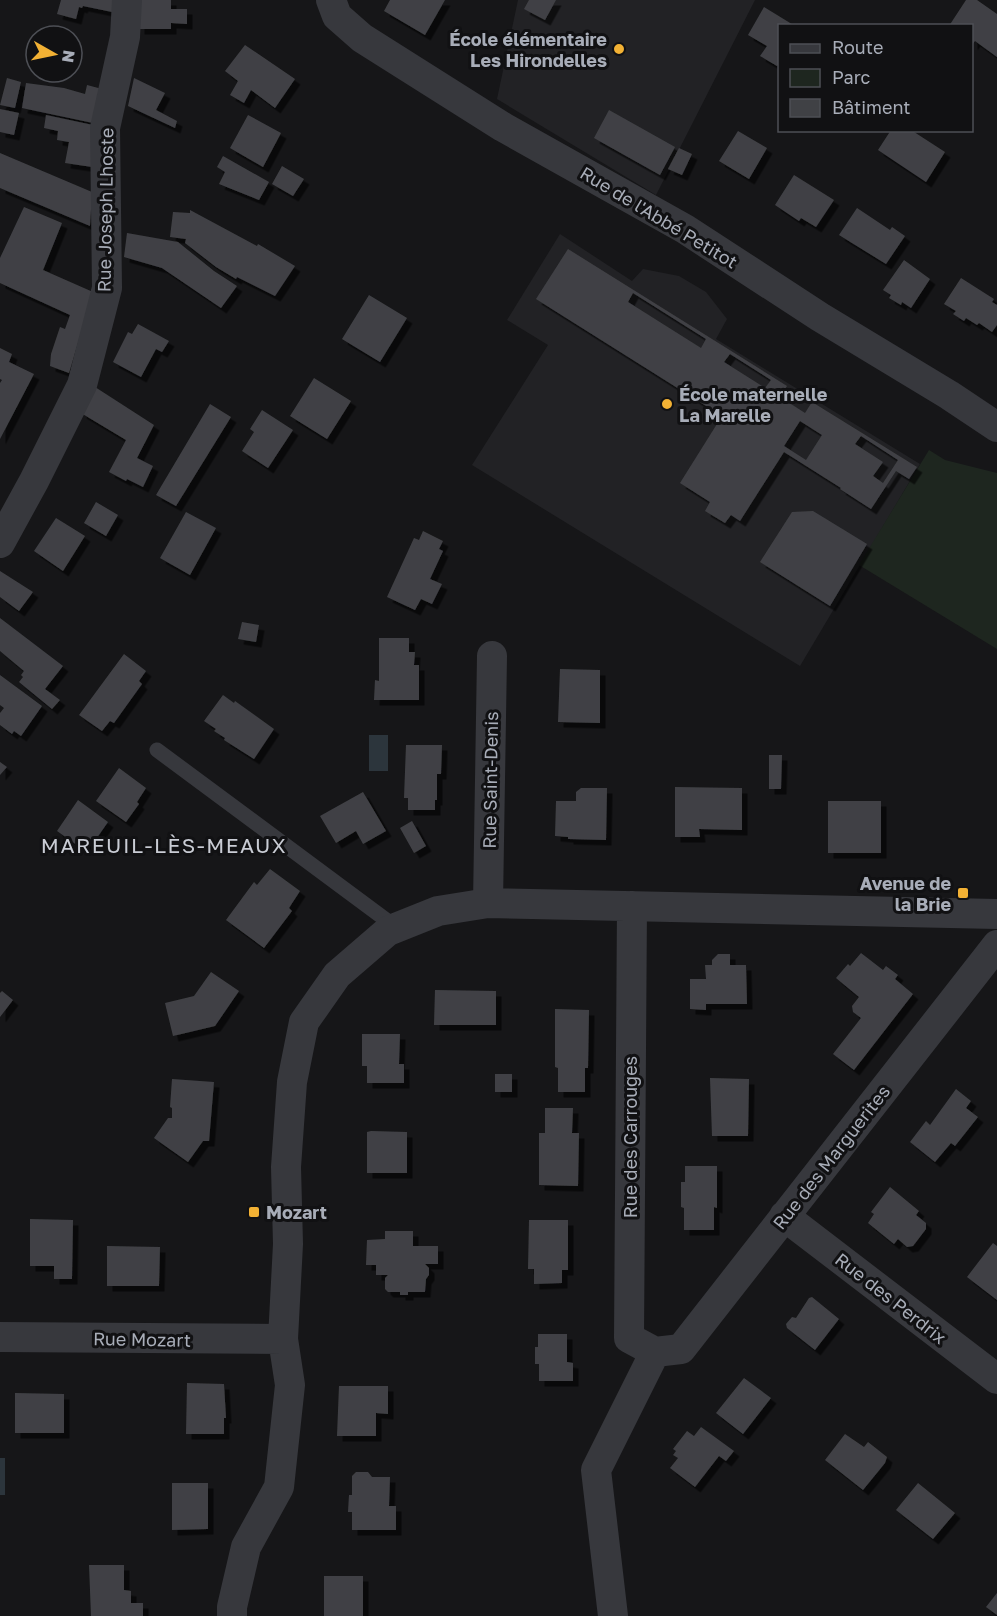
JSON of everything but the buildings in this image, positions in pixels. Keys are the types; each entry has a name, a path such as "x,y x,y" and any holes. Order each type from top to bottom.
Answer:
{"street":[{"name":"Rue Joseph Lhoste","path":"0,543 82,385 106,288 105,128 125,37 127,0"},
{"name":"Rue de l'Abbé Petitot","path":"331,0 337,16 362,38 503,127 685,229 820,317 949,395 997,427"},
{"name":"Rue Saint-Denis","path":"488,903 492,656"},
{"path":"232,1616 246,1547 279,1487 290,1385 283,1339 288,1244 287,1156 292,1082 304,1022 337,975 388,931 438,911 488,903 997,914"},
{"name":"Rue des Carrouges","path":"632,906 629,1338 655,1352"},
{"name":"Rue des Marguerites","path":"655,1352 681,1349 997,945"},
{"name":"Rue des Perdrix","path":"784,1216 997,1379"},
{"name":"Rue Mozart","path":"0,1337 283,1339"},
{"path":"613,1616 596,1470 655,1352"}],"lane":[{"path":"157,750 397,928"}],"shaded area":[{"name":"École élémentaire Les Hirondelles","path":"518,0 755,0 656,195 497,99"},
{"name":"École maternelle La Marelle","path":"560,234 632,281 643,269 679,276 706,292 727,319 716,339 920,464 800,666 472,465 548,345 507,320"},
{"path":"369,735 388,735 388,771 369,771"},
{"path":"0,1458 5,1458 5,1495 0,1495"}],"green space":[{"path":"929,450 945,460 997,473 997,649 859,565"}],"place":[{"name":"École élémentaire Les Hirondelles","path":"619,49"},
{"name":"École maternelle La Marelle","path":"667,404"},
{"name":"Avenue de la Brie","path":"963,893"},
{"name":"Mozart","path":"254,1212"}],"district":[{"name":"MAREUIL-LÈS-MEAUX","path":"164,845"}]}
